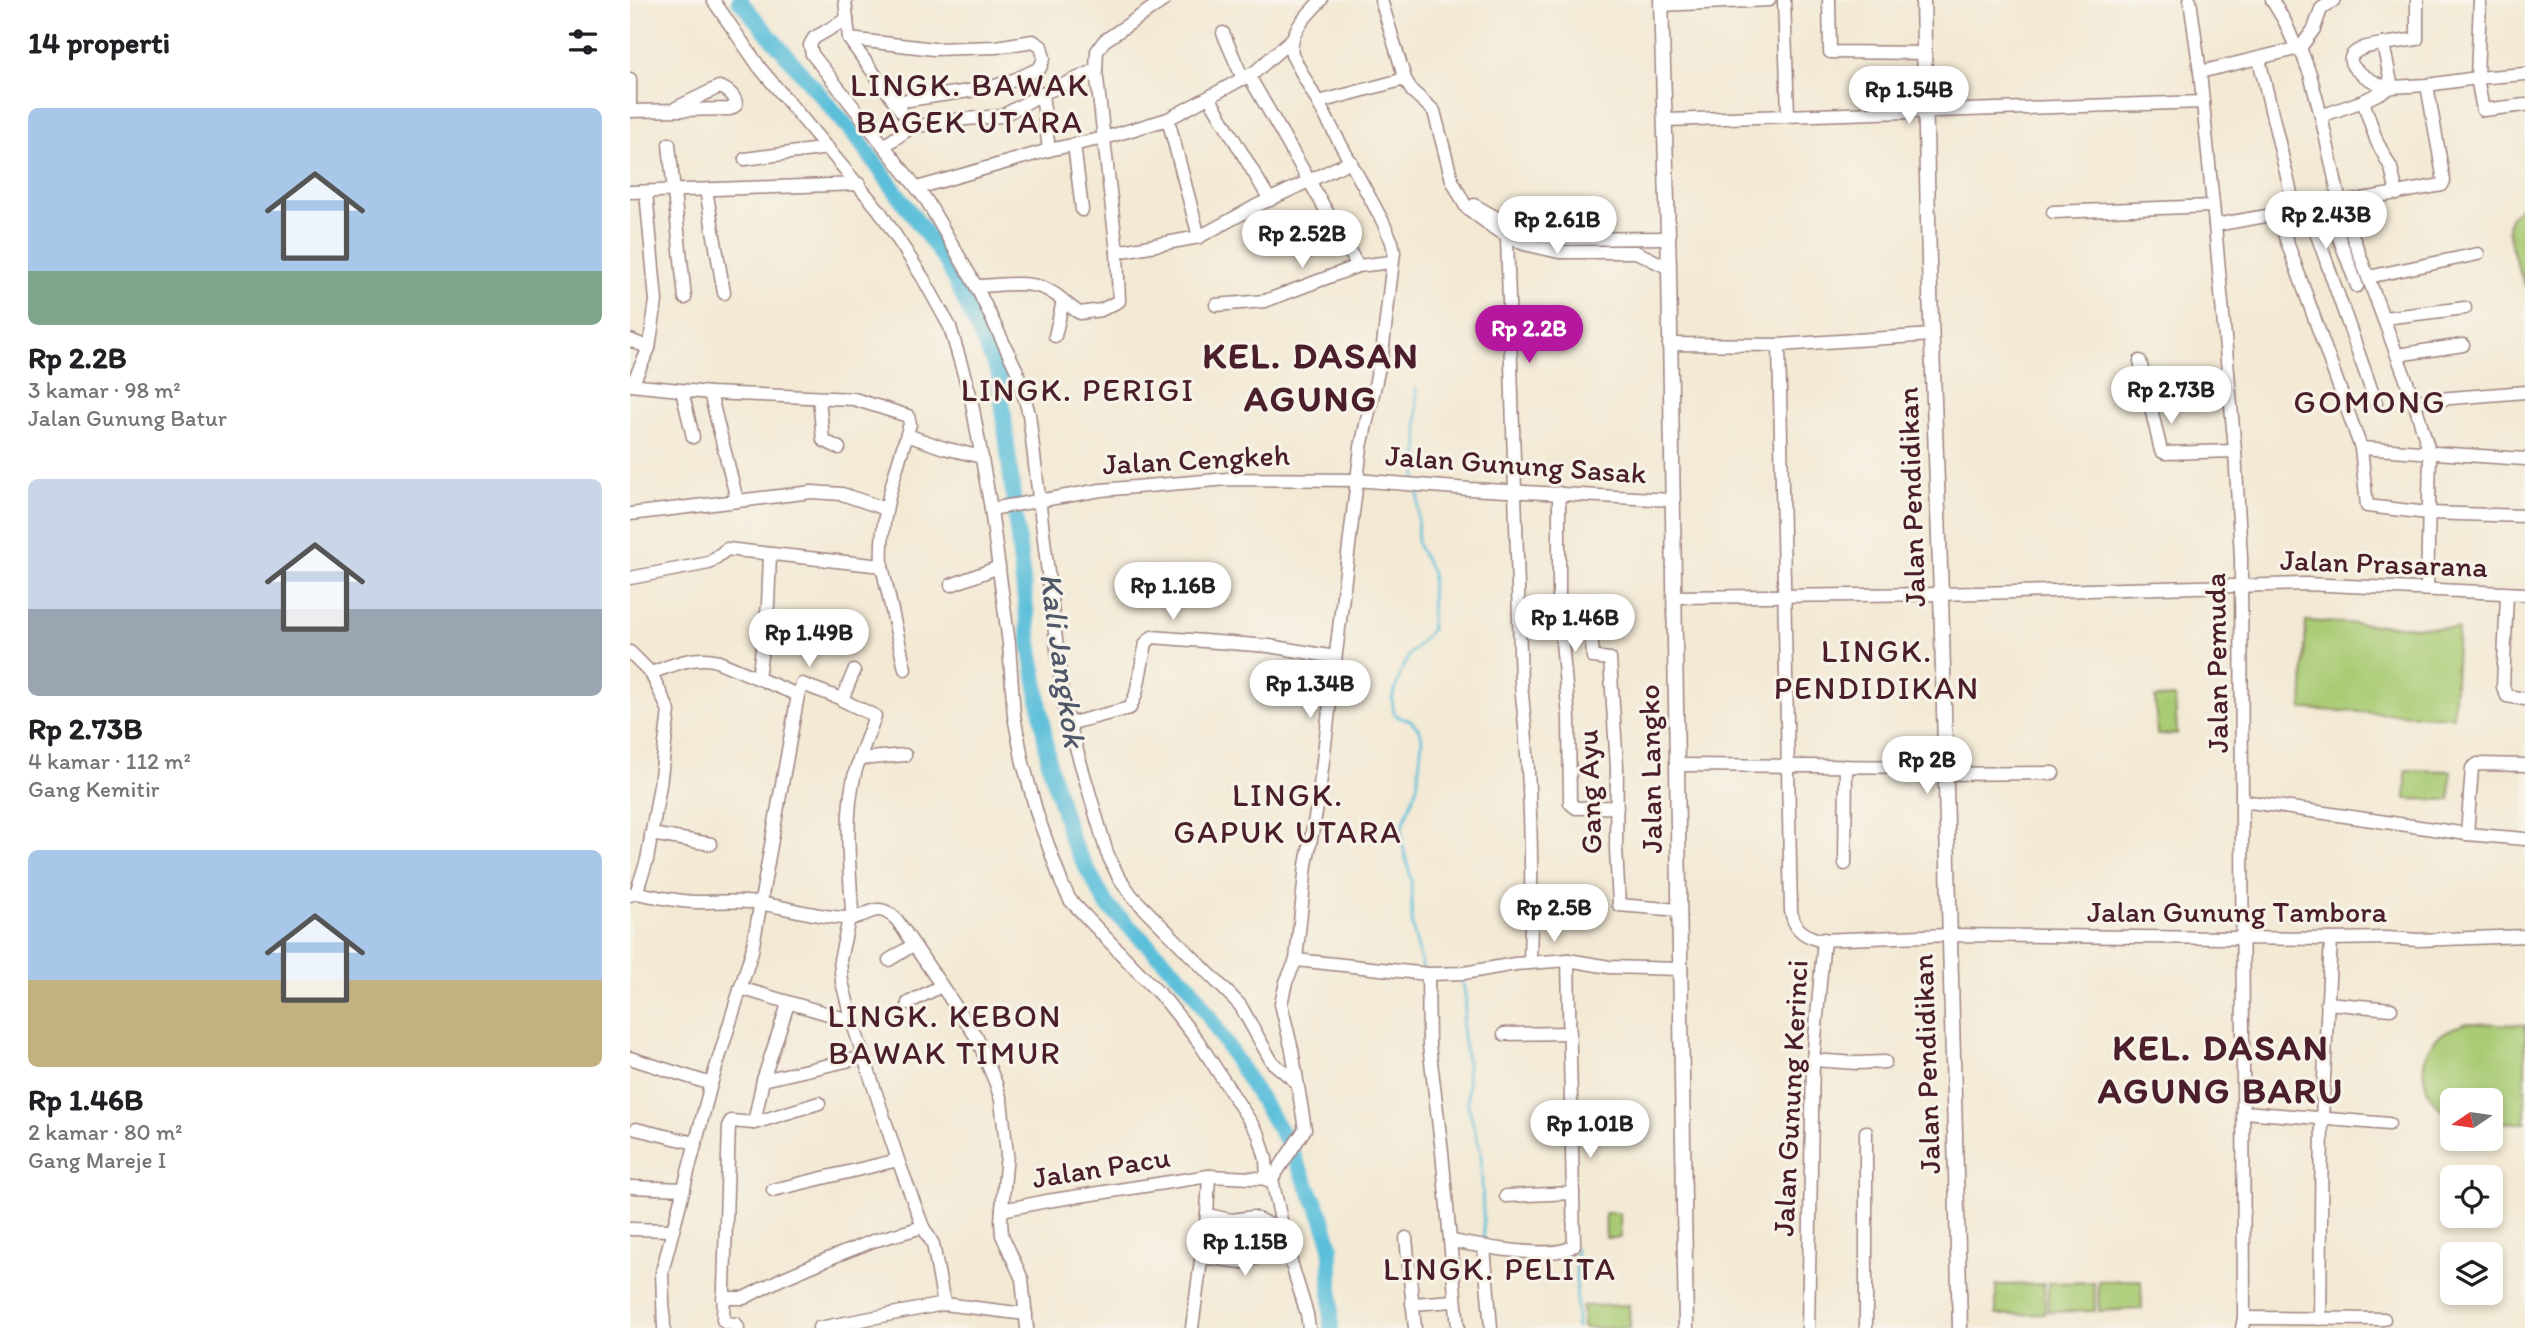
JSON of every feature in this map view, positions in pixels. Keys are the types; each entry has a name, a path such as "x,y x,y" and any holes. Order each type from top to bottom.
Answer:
{"main road":[{"name":"Jalan Pendidikan","path":"1923,0 1960,1328"},
{"name":"Jalan Langko","path":"1661,2 1669,268 1686,1328"}],"street":[{"path":"713,0 760,68 879,210 950,327 971,398 982,457 997,508 999,566 1010,653 1014,716 1023,763 1038,817 1070,900 1167,1002 1198,1041 1259,1135 1309,1328"},
{"path":"845,0 849,39 898,107 949,92 976,90 1014,80 1041,68 1044,64 1043,51 1035,41 945,50 849,39"},
{"path":"976,286 1033,285 1047,289 1076,312 1086,314 1119,302 1117,251 1096,70 1097,51 1104,41 1164,0"},
{"path":"917,188 1168,119 1246,78 1292,39 1321,0"},
{"path":"1381,0 1405,79 1412,92 1434,111 1452,180 1461,199 1475,214 1507,237 1536,248 1559,252 1636,252 1669,268"},
{"path":"1661,2 1769,0"},
{"path":"1784,0 1788,114"},
{"path":"1829,0 1830,52 1926,53"},
{"name":"Jalan Pemuda","path":"2190,0 2203,102 2235,451 2241,585 2243,1323"},
{"path":"2272,0 2310,74 2321,116 2333,203 2357,286"},
{"path":"2200,72 2298,49 2315,29 2320,9 2334,0"},
{"path":"2417,0 2417,39 2361,48 2352,60 2357,72 2368,80 2390,87 2525,74"},
{"path":"2480,0 2477,78 2483,110 2525,105"},
{"path":"847,19 814,38 810,49 917,188 945,230 976,286 1024,392 1061,689 1068,724 1107,853 1132,896 1240,1005 1272,1062 1296,1082"},
{"path":"1223,33 1246,78 1359,266"},
{"path":"1272,1178 1305,1129 1282,1004 1286,982 1296,960 1306,865 1318,802 1356,480 1367,412 1382,354 1394,252 1388,232 1294,58 1292,39"},
{"path":"2383,44 2390,87"},
{"path":"2259,59 2301,209 2376,403"},
{"path":"884,146 910,128 942,121 1002,116 1042,94 1096,70"},
{"path":"630,79 630,111 730,109 736,105 733,96 719,87 676,108"},
{"path":"1320,102 1405,79"},
{"path":"2215,225 2440,186 2444,181 2427,85"},
{"path":"2321,116 2363,101 2390,87"},
{"path":"1042,94 1049,150"},
{"path":"1210,99 1270,200"},
{"path":"2363,101 2376,142 2391,168 2397,194"},
{"path":"1666,120 2203,102"},
{"path":"1168,119 1199,237"},
{"path":"669,144 685,298"},
{"path":"1074,144 1082,210"},
{"path":"745,159 828,148"},
{"path":"1117,251 1199,237 1351,161"},
{"path":"630,192 859,184"},
{"path":"706,190 724,293"},
{"path":"646,192 656,301 649,348 631,385 710,393 854,399 905,415 909,419 881,538 882,566 905,670"},
{"path":"1461,199 1509,224 1542,237 1578,241 1668,238"},
{"path":"2333,203 2384,318 2430,454 2427,589"},
{"path":"2053,212 2213,206"},
{"path":"2277,214 2361,448 2367,506 2428,513 2525,516"},
{"path":"1507,237 1521,683 1531,814 1530,963"},
{"path":"2368,277 2478,254"},
{"path":"1216,305 1265,301 1359,266 1391,262"},
{"path":"1055,335 1063,301"},
{"path":"2384,318 2465,308"},
{"path":"1669,344 1779,345 1931,335"},
{"path":"630,340 649,348"},
{"name":"Jalan Gunung Kerinci","path":"1779,345 1791,914 1802,933 1824,939 1813,1060 1808,1328"},
{"path":"2397,355 2463,345"},
{"path":"2140,361 2161,451 2235,451"},
{"path":"682,391 693,437"},
{"path":"2414,401 2525,392"},
{"path":"710,393 737,500"},
{"path":"819,398 821,435 827,443 839,447"},
{"path":"907,435 982,457"},
{"path":"2361,448 2525,459"},
{"name":"Jalan Cengkeh","path":"997,508 1101,490 1184,482 1228,479 1356,480"},
{"name":"Jalan Gunung Sasak","path":"1356,480 1672,500"},
{"path":"630,514 737,500 829,492 886,509"},
{"path":"1559,493 1559,609 1569,719 1572,807 1617,807"},
{"path":"630,578 709,563 727,549 882,566"},
{"path":"758,678 768,605 770,554"},
{"path":"951,585 999,566"},
{"name":"Jalan Prasarana","path":"1673,597 1941,594 2305,584 2525,594"},
{"path":"2507,594 2503,687 2507,696 2525,699"},
{"name":"Gang Ayu","path":"1589,607 1593,657 1610,659 1619,905 1679,910"},
{"path":"1068,724 1130,708 1136,694 1146,643 1152,637 1269,646 1335,657"},
{"path":"630,652 651,673 669,711 647,860 633,894 692,902 759,903 852,918 874,910 886,911 897,920 978,1038 1001,1100 1007,1154 1002,1210 1003,1241 1022,1279 1027,1328"},
{"path":"651,673 693,658 702,658 714,660 798,695"},
{"path":"842,699 853,671"},
{"path":"664,1328 661,1279 710,1084 751,951 802,684 875,714 853,780 848,829 852,918 839,969 852,1021 898,1160 923,1227 933,1244 944,1304"},
{"path":"859,759 905,755"},
{"path":"1678,765 1846,766 2053,773"},
{"path":"2467,834 2473,766 2525,765"},
{"path":"1845,864 1846,766"},
{"path":"2243,801 2467,834 2525,839"},
{"path":"651,834 711,844"},
{"name":"Jalan Gunung Tambora","path":"1824,939 1949,935 2418,940 2525,936"},
{"path":"2320,1319 2322,1118 2331,939"},
{"path":"888,960 913,945"},
{"path":"1296,960 1427,975 1568,960 1609,967 1680,969"},
{"path":"1451,1241 1506,1251 1572,1248 1575,1243 1568,960"},
{"path":"1427,975 1429,1045 1458,1328"},
{"path":"908,1003 941,986"},
{"path":"740,988 852,1021"},
{"path":"2327,1003 2391,1009"},
{"path":"754,1123 763,1080 788,1004"},
{"path":"1504,1034 1570,1033"},
{"path":"763,1080 864,1057"},
{"path":"630,1058 710,1084"},
{"path":"1813,1060 1885,1062"},
{"path":"737,1326 724,1322 723,1298 730,1124 732,1121 754,1123 819,1103"},
{"path":"2244,1112 2389,1124"},
{"path":"636,1129 695,1143"},
{"path":"1866,1132 1866,1328"},
{"path":"773,1190 898,1160"},
{"name":"Jalan Pacu","path":"1192,1328 1207,1215 1209,1176"},
{"name":"Jalan Pacu","path":"1002,1210 1209,1176 1272,1178"},
{"path":"630,1187 684,1189"},
{"path":"1506,1196 1573,1193"},
{"path":"1207,1215 1232,1220 1253,1217 1270,1225 1282,1226"},
{"path":"723,1298 744,1298 835,1256 873,1241 923,1227"},
{"path":"630,1229 673,1230"},
{"path":"1406,1238 1415,1328"},
{"path":"1486,1247 1491,1328"},
{"path":"1202,1257 1242,1262 1262,1255 1288,1252"},
{"path":"1412,1304 1454,1301"},
{"path":"819,1328 944,1304 1026,1314"},
{"path":"2243,1323 2384,1319"}],"green space":[{"path":"2522,205 2525,205 2525,286 2513,252 2508,224"},
{"path":"2306,621 2458,629 2453,717 2302,709"},
{"path":"2175,697 2177,734 2157,735 2155,698"},
{"path":"2406,770 2451,771 2450,800 2406,799"},
{"path":"2468,1023 2525,1025 2525,1123 2503,1122 2503,1088 2440,1088 2440,1107 2435,1102 2425,1083 2425,1061 2434,1041 2454,1028"},
{"path":"1605,1213 1620,1213 1621,1238 1606,1238"},
{"path":"2141,1280 2142,1309 2099,1311 2098,1281"},
{"path":"2094,1282 2095,1311 2048,1312 2048,1283"},
{"path":"2044,1284 2045,1314 1996,1315 1996,1285"},
{"path":"1629,1305 1630,1328 1583,1328 1582,1306"}],"waterway":[{"name":"Kali Jangkok","path":"739,0 858,139 947,263 999,374 1030,643 1049,764 1072,842 1107,905 1190,986 1287,1142 1322,1216 1331,1247 1331,1328"},
{"path":"1416,389 1419,447 1416,480"},
{"path":"1419,490 1417,544 1432,573 1431,630 1409,655 1392,699 1394,713 1400,718 1410,720 1420,730 1422,739 1417,787 1402,826 1402,843 1411,879 1412,925 1423,970"},
{"path":"1459,977 1463,982 1466,1002 1462,1028 1467,1063 1468,1105 1481,1153 1484,1242"},
{"path":"1576,1248 1577,1328"}],"district":[{"name":"LINGK. BAWAK BAGEK UTARA","path":"970,104"},
{"name":"KEL. DASAN AGUNG","path":"1311,376"},
{"name":"LINGK. PERIGI","path":"1078,390"},
{"name":"GOMONG","path":"2370,401"},
{"name":"LINGK. PENDIDIKAN","path":"1877,670"},
{"name":"LINGK. GAPUK UTARA","path":"1288,814"},
{"name":"LINGK. KEBON BAWAK TIMUR","path":"945,1034"},
{"name":"KEL. DASAN AGUNG BARU","path":"2221,1068"},
{"name":"LINGK. PELITA","path":"1500,1269"}]}
